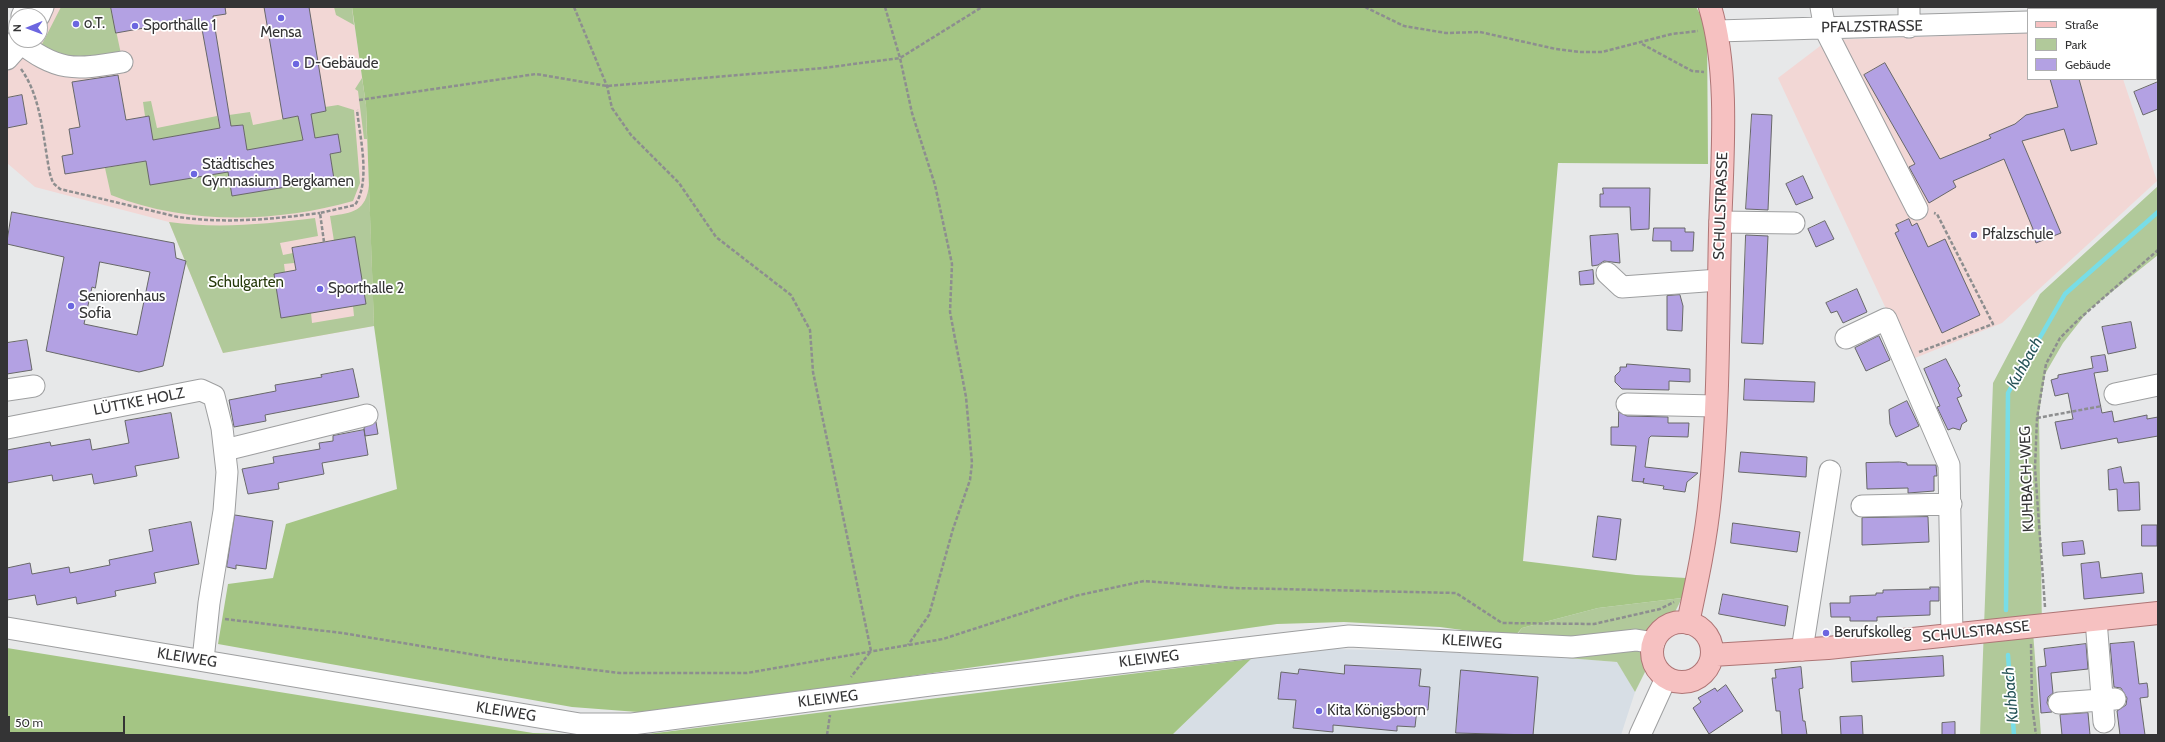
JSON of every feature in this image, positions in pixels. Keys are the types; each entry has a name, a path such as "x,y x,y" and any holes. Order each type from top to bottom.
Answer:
{"main road":[{"name":"SCHULSTRASSE","path":"1690,613 1710,498 1715,406 1723,137 1721,73 1716,31 1710,7"},
{"path":"1690,613 1697,626 1706,634 1712,646 1712,655 1710,664 1699,678 1681,683 1666,678 1656,668 1653,660 1654,643 1657,635 1671,624 1690,613"},
{"name":"SCHULSTRASSE","path":"1712,655 1802,650 2158,613"}],"street":[{"path":"1821,7 1825,29 1917,209"},
{"name":"PFALZSTRASSE","path":"1716,31 1825,29 1909,17 1973,15 2027,22"},
{"path":"13,63 15,48"},
{"path":"28,48 37,55 52,63 69,67 86,68 122,62"},
{"path":"1720,222 1794,223"},
{"path":"1607,273 1622,287 1719,280"},
{"path":"1846,338 1886,319 1949,465 1951,504 1952,635"},
{"path":"2115,394 2158,385"},
{"path":"7,390 34,386"},
{"name":"LÜTTKE HOLZ","path":"7,428 201,390 214,396 225,450 227,472 224,511 203,660"},
{"path":"1627,404 1715,406"},
{"path":"225,450 367,415"},
{"path":"1802,650 1830,471"},
{"path":"1862,506 1951,504"},
{"path":"2096,620 2109,699 2104,722"},
{"name":"KLEIWEG","path":"7,628 580,724 632,724 930,685 1349,636 1572,647 1636,640 1654,643"},
{"path":"1640,735 1666,678"},
{"path":"2059,703 2109,699"}],"path":[{"path":"574,7 606,86 612,108 630,134 679,183 716,237 791,295 810,330 813,372 871,651"},
{"path":"885,7 900,58 912,113 935,185 952,264 950,312 966,397 972,463 970,480 953,530 929,615 908,646"},
{"path":"359,100 536,74 606,86 823,68 900,58 982,7"},
{"path":"1365,7 1404,26 1446,33 1480,32 1556,49 1602,52 1672,34 1691,31 1716,31"},
{"path":"1641,43 1692,71 1721,73"},
{"path":"13,63 28,79 36,100 53,183 60,189 178,218 232,221 320,213 355,205 360,197 364,184 358,110"},
{"path":"1903,358 1993,324 1937,214 1917,209"},
{"path":"320,213 324,242"},
{"name":"KUHBACH-WEG","path":"2043,589 2035,468 2037,418 2046,364 2060,338 2078,320 2158,250"},
{"path":"2037,418 2105,406 2115,394"},
{"path":"208,616 342,633 500,659 620,673 747,673 943,639 1075,596 1144,581 1234,588 1456,593 1502,623 1594,624 1660,609 1672,601 1690,613"},
{"path":"2031,664 2032,704 2036,735"}],"shaded area":[{"name":"Städtisches Gymnasium Bergkamen","path":"352,7 366,105 374,326 223,353 169,222 35,187 7,163 7,64 21,48 48,48 48,8 45,8"},
{"name":"Pfalzschule","path":"2027,33 2027,80 2123,80 2157,181 2002,323 1910,360 1778,78 1828,40"},
{"path":"1331,649 1503,653 1618,662 1635,692 1621,735 1172,735 1251,659"}],"green space":[{"path":"61,7 111,7 121,54 69,59 45,48 48,48 48,32"},
{"path":"334,7 352,7 354,25 336,15"},
{"path":"352,7 1696,7 1707,26 1708,164 1558,163 1523,561 1636,575 1686,578 1682,598 1598,608 1522,628 1514,637 1440,627 1344,622 1277,624 651,713 572,707 218,644 228,584 273,578 286,524 397,489 374,326 366,105"},
{"path":"362,78 366,105 367,139 364,139 358,91 355,89"},
{"path":"151,101 157,128 217,116 220,128 153,140 149,116 145,116 143,102"},
{"path":"338,105 354,110 360,183 353,201 293,214 231,218 170,212 140,205 111,195 105,168 146,161 150,185 239,170 232,196 334,179 330,154 341,152 338,135 315,138 311,114 325,111 325,107"},
{"path":"250,112 253,125 298,116 303,140 237,152 235,145 246,144 243,125 231,126 229,115"},
{"name":"Schulgarten","path":"369,185 374,326 223,353 169,222 206,225 242,225 315,218 318,236 280,243 283,255 293,253 294,263 284,264 285,272 274,274 281,318 311,313 312,323 354,316 353,306 366,304 334,241 330,216 345,214 357,209 365,200"},
{"path":"2158,186 2158,255 2089,310 2063,343 2045,374 2039,413 2042,631 2033,632 2041,735 1980,735 1993,383 2040,294"},
{"path":"1682,598 1635,692 1617,662 1503,653 1522,628 1598,608"},
{"path":"7,648 533,733 598,735 7,735"},
{"path":"1251,659 1172,735 640,735"}],"building":[{"path":"111,7 225,7 226,14 213,16 231,126 243,125 247,150 303,140 298,116 283,119 264,7 309,7 326,111 311,114 315,138 338,134 341,152 330,154 334,179 232,196 228,172 150,185 146,161 65,174 62,156 73,154 69,129 80,127 72,82 118,75 126,120 149,116 153,140 220,128 200,18 116,33"},
{"path":"1885,63 1940,159 1991,138 1989,135 2015,124 2026,115 2058,107 2050,80 2079,80 2097,144 2071,151 2064,129 2022,141 2061,233 2036,243 2031,230 2033,229 2004,159 1953,181 1956,187 1929,203 1909,167 1915,164 1864,75"},
{"path":"2158,82 2158,109 2143,115 2134,92"},
{"path":"22,95 27,124 7,128 7,98"},
{"path":"1752,114 1772,115 1768,210 1746,209"},
{"path":"1803,176 1813,198 1796,205 1786,184"},
{"path":"1603,188 1650,188 1649,229 1631,230 1630,207 1600,207 1600,194 1603,194"},
{"name":"Seniorenhaus Sofia","path":"12,212 174,243 176,258 186,261 163,366 139,372 46,351 64,257 7,244","holes":["100,262 150,272 137,335 84,324 92,287 95,288"]},
{"path":"1909,219 1912,226 1917,223 1928,247 1945,239 1980,315 1942,333 1895,233 1899,231 1896,225"},
{"path":"1825,221 1834,239 1816,247 1808,229"},
{"path":"1654,228 1685,228 1685,232 1694,232 1693,251 1671,251 1671,241 1653,241"},
{"path":"1618,234 1620,263 1604,261 1598,265 1592,266 1590,236"},
{"path":"1746,235 1768,236 1763,344 1742,343"},
{"name":"Sporthalle 2","path":"355,237 366,304 281,318 274,274 296,270 292,248"},
{"path":"1593,270 1594,284 1580,285 1579,272"},
{"path":"1857,289 1867,312 1843,323 1837,311 1831,313 1826,303"},
{"path":"1680,295 1683,306 1682,331 1667,330 1667,296"},
{"path":"2131,322 2136,348 2108,354 2102,327"},
{"path":"1879,336 1890,360 1866,371 1855,348"},
{"path":"27,340 32,370 7,374 7,343"},
{"path":"2105,355 2108,371 2094,373 2102,413 2112,411 2114,422 2147,415 2147,419 2158,417 2158,436 2118,443 2117,438 2061,449 2055,422 2073,419 2068,393 2055,396 2051,380 2058,378 2058,375 2093,368 2091,357"},
{"path":"1946,359 1960,386 1958,388 1962,396 1957,398 1967,421 1962,424 1960,430 1953,428 1948,430 1937,407 1940,406 1924,369"},
{"path":"1627,364 1690,369 1690,382 1669,381 1669,390 1622,389 1615,382 1615,376 1620,371 1620,367 1626,367"},
{"path":"353,369 359,397 265,415 266,421 234,427 229,400 276,391 275,385 322,377 321,375"},
{"path":"1745,379 1815,382 1814,402 1744,400"},
{"path":"1907,401 1919,426 1896,437 1890,424 1889,410"},
{"path":"1619,412 1627,416 1668,417 1668,423 1689,423 1688,437 1651,436 1649,438 1645,467 1698,473 1687,482 1685,492 1663,489 1664,486 1643,483 1644,478 1643,482 1632,481 1636,446 1611,445 1611,427 1618,427"},
{"path":"171,413 179,458 135,466 137,476 94,484 92,474 53,481 52,475 7,483 7,450 50,442 51,446 90,439 92,450 129,443 125,421"},
{"path":"376,422 378,434 365,436 364,428"},
{"path":"364,430 368,455 322,463 324,474 278,483 279,489 248,494 242,469 274,463 273,457 320,449 319,443 333,441 333,436"},
{"path":"1741,452 1807,457 1806,477 1739,472"},
{"path":"1866,463 1907,463 1907,465 1936,465 1937,476 1934,476 1934,491 1908,493 1908,488 1867,489"},
{"path":"2121,467 2124,483 2139,482 2140,510 2118,511 2117,489 2109,490 2108,470"},
{"path":"235,515 273,521 266,569 236,565 236,569 227,567"},
{"path":"1598,516 1621,519 1616,560 1593,557"},
{"path":"1928,517 1929,542 1862,545 1862,518"},
{"path":"191,522 199,564 154,573 156,583 115,591 116,596 77,604 76,597 37,605 35,595 7,600 7,568 30,563 32,574 69,567 70,573 110,565 109,560 153,551 149,530"},
{"path":"1733,523 1800,532 1797,552 1731,543"},
{"path":"2142,525 2157,525 2157,546 2142,546"},
{"path":"2083,541 2085,554 2063,556 2062,543"},
{"path":"2099,562 2101,578 2142,573 2144,593 2084,599 2081,564"},
{"path":"1930,587 1939,587 1939,601 1930,601 1930,615 1877,617 1877,621 1850,621 1850,617 1831,617 1830,603 1850,603 1850,596 1876,595 1876,593 1883,593 1883,590 1930,589"},
{"path":"1723,594 1788,606 1785,626 1719,614"},
{"path":"2134,642 2139,684 2147,683 2148,690 2148,697 2140,698 2145,735 2120,735 2117,711 2126,705 2127,698 2121,688 2114,687 2110,644"},
{"path":"2086,644 2088,669 2051,673 2053,693 2048,697 2047,703 2052,712 2041,713 2038,667 2046,666 2044,649"},
{"path":"1943,656 1944,676 1852,682 1851,662"},
{"path":"1345,665 1421,669 1419,686 1430,687 1428,710 1417,709 1415,727 1397,726 1397,731 1333,725 1333,732 1293,728 1296,700 1278,699 1281,672 1298,674 1299,669 1344,674"},
{"path":"1801,667 1803,688 1799,689 1803,721 1805,721 1807,735 1782,735 1780,711 1776,711 1772,678 1776,678 1775,670"},
{"path":"1461,670 1538,677 1533,735 1456,733"},
{"path":"1726,685 1743,711 1709,734 1693,708 1701,702 1698,698 1715,688 1717,691"},
{"path":"2088,713 2090,735 2062,735 2060,715"},
{"path":"1862,716 1863,735 1841,735 1840,717"},
{"path":"1955,722 1955,735 1942,735 1942,723"}],"waterway":[{"name":"Kuhbach","path":"2006,610 2008,393 2065,294 2158,212"},
{"name":"Kuhbach","path":"2008,655 2014,735"}],"place":[{"name":"Mensa","path":"281,18"},
{"name":"o.T.","path":"76,24"},
{"name":"Sporthalle 1","path":"135,26"},
{"name":"D-Gebäude","path":"296,64"},
{"name":"Städtisches Gymnasium Bergkamen","path":"194,174"},
{"name":"Pfalzschule","path":"1974,235"},
{"name":"Sporthalle 2","path":"320,289"},
{"name":"Seniorenhaus Sofia","path":"71,306"},
{"name":"Berufskolleg","path":"1826,633"},
{"name":"Kita Königsborn","path":"1319,711"}]}
